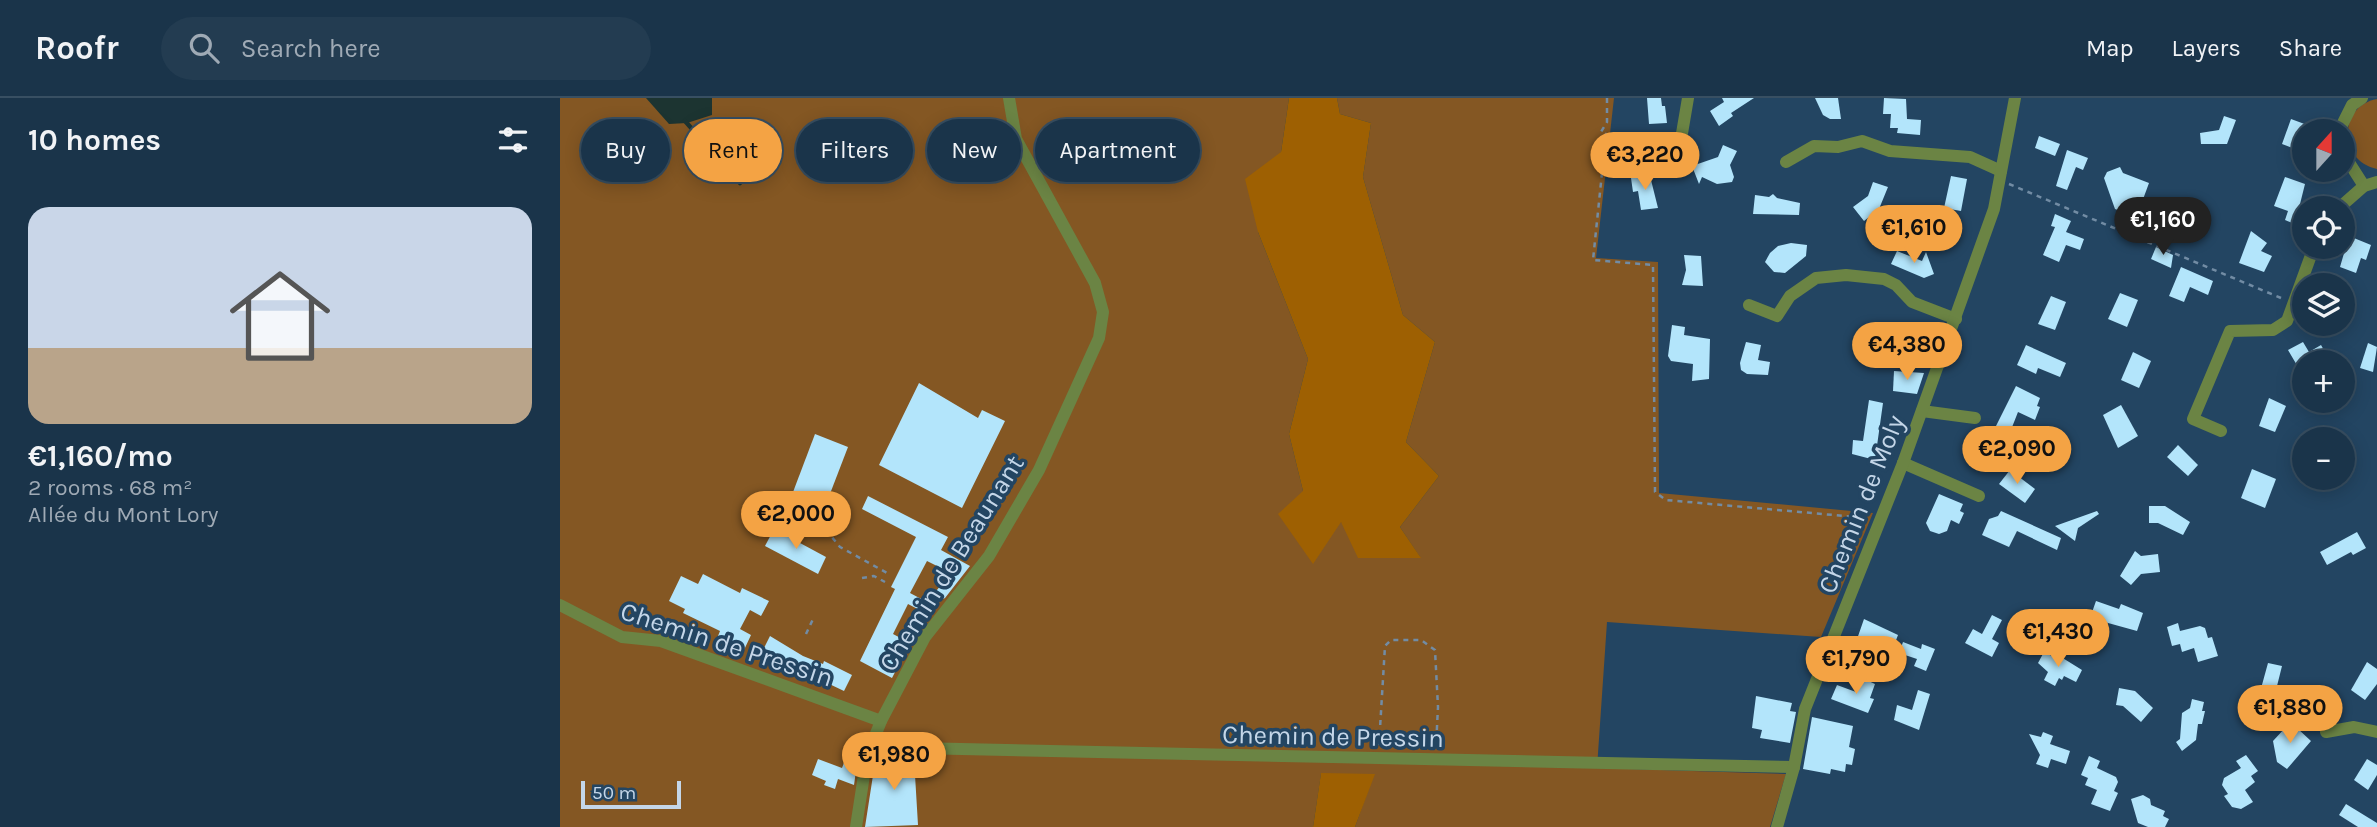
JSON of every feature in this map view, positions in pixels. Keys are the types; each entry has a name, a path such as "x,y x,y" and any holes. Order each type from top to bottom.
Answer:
{"street":[{"name":"Chemin de Beaunant","path":"856,827 871,747 881,721 925,637 989,556 1026,492 1099,338 1103,312 1095,283 1016,139 1009,98"},
{"path":"1679,151 1688,98"},
{"name":"Chemin de Moly","path":"1777,827 1794,767 1805,709 1903,463 1930,381 1956,319 2001,176 2015,98"},
{"path":"2345,119 2352,104 2362,98"},
{"path":"1786,162 1814,146 1838,147 1862,141 1890,151 1969,157 2001,176"},
{"path":"2356,173 2364,186"},
{"path":"2353,196 2364,186 2377,182"},
{"path":"1749,305 1777,316 1790,296 1816,278 1846,275 1884,279 1896,285 1912,302 1956,319"},
{"path":"2221,431 2193,419 2230,331 2273,330 2287,321 2292,308"},
{"path":"1922,411 1975,418"},
{"path":"1903,463 1979,496"},
{"name":"Chemin de Pressin","path":"560,605 622,637 661,641 881,721"},
{"path":"2326,732 2354,727 2377,732"},
{"name":"Chemin de Pressin","path":"871,747 1794,767"}],"path":[{"path":"1607,98 1606,122 1601,132 1606,134 1592,260 1653,265 1655,492 1666,500 1881,519"},
{"path":"2001,176 2292,302"},
{"path":"827,530 840,547 889,574"},
{"path":"862,578 874,576 885,582"},
{"path":"806,634 813,619"},
{"path":"1378,760 1385,646 1391,640 1421,640 1435,650 1438,707 1435,761"}],"shaded area":[{"path":"560,98 1289,98 1281,152 1258,232 1308,359 1289,434 1303,491 1341,522 1420,557 1400,527 1439,476 1406,442 1435,342 1403,315 1363,177 1371,123 1340,114 1337,98 1614,98 1596,258 1658,262 1659,493 1873,513 1821,637 1607,622 1597,768 1786,774 1770,827 1355,827 1374,774 1321,774 1313,827 560,827"},
{"path":"646,98 712,98 712,115 700,119 684,119 684,123 670,124 670,119 665,119"},
{"path":"1289,98 1337,98 1340,114 1371,123 1363,177 1403,315 1435,342 1406,442 1439,476 1400,527 1421,558 1358,558 1341,522 1313,564 1278,514 1303,491 1289,434 1308,359 1258,232 1245,179 1281,152"},
{"path":"2377,99 2377,169 2364,164 2356,157 2356,119 2352,119 2364,104"},
{"path":"1321,773 1375,774 1355,827 1313,827"}],"building":[{"path":"1647,98 1661,98 1667,123 1649,124"},
{"path":"1722,98 1754,98 1731,113 1733,116 1719,126 1710,111 1724,102"},
{"path":"1815,98 1838,98 1841,119 1830,119 1823,115"},
{"path":"1884,98 1906,99 1907,119 1921,120 1920,135 1897,133 1898,128 1890,128 1891,114 1883,114"},
{"path":"2224,116 2236,120 2227,144 2201,144 2200,133 2219,130"},
{"path":"2291,119 2292,119 2292,148 2282,144"},
{"path":"2039,136 2060,144 2055,156 2035,148"},
{"path":"1723,145 1737,151 1730,165 1734,177 1732,182 1717,184 1702,177 1699,184 1692,166 1718,157"},
{"path":"2067,150 2088,158 2083,170 2076,167 2067,190 2056,186"},
{"path":"2120,167 2123,173 2149,183 2138,213 2151,217 2146,230 2134,225 2137,217 2115,209 2104,178 2107,172"},
{"path":"1650,176 1658,208 1641,210 1638,191 1633,192 1631,178"},
{"path":"1951,176 1967,179 1961,211 1944,208"},
{"path":"2285,177 2292,182 2305,184 2302,196 2292,196 2292,223 2285,220 2288,211 2274,206"},
{"path":"1873,182 1888,187 1879,209 1864,221 1853,207 1868,196"},
{"path":"1773,194 1777,198 1800,203 1799,215 1753,214 1755,195 1769,197"},
{"path":"2179,199 2195,205 2186,228 2167,220"},
{"path":"2055,214 2071,221 2066,232 2084,239 2080,250 2066,245 2059,262 2043,255 2055,227 2051,226"},
{"path":"2251,231 2267,243 2261,251 2272,256 2264,272 2239,263"},
{"path":"2355,238 2371,245 2366,260 2361,258 2356,273 2340,267 2342,259 2355,259"},
{"path":"1791,243 1807,245 1806,256 1785,273 1774,272 1765,262 1770,253 1778,246"},
{"path":"2156,247 2173,255 2171,268 2151,259"},
{"path":"1897,251 1922,261 1926,252 1934,274 1924,278 1891,264"},
{"path":"1684,255 1701,256 1703,286 1682,285 1686,270"},
{"path":"2181,267 2213,281 2208,295 2190,287 2184,302 2169,296"},
{"path":"2120,293 2138,300 2127,327 2108,319"},
{"path":"2051,296 2066,302 2055,330 2038,324"},
{"path":"1672,325 1685,327 1684,335 1710,339 1709,379 1692,381 1693,364 1671,361 1668,356"},
{"path":"1746,342 1761,345 1758,360 1770,362 1768,375 1747,374 1741,370 1740,363"},
{"path":"2303,342 2308,350 2292,350 2292,357 2288,350"},
{"path":"2368,343 2377,347 2373,372 2360,368"},
{"path":"2026,345 2066,363 2060,377 2038,368 2036,374 2017,365"},
{"path":"2133,352 2151,361 2139,388 2121,380"},
{"path":"1894,371 1924,373 1917,394 1893,391"},
{"path":"919,383 978,418 982,410 1005,421 962,508 879,465"},
{"path":"2016,386 2040,398 2037,406 2040,407 2035,420 2018,412 2007,440 1992,434"},
{"path":"2269,398 2286,406 2275,432 2259,426"},
{"path":"1869,400 1883,403 1875,460 1852,454 1853,440 1863,441"},
{"path":"2121,405 2138,436 2118,448 2103,415"},
{"path":"815,434 848,447 823,512 790,500"},
{"path":"2178,445 2198,465 2188,476 2167,457"},
{"path":"2252,469 2276,479 2265,508 2241,498"},
{"path":"2010,470 2035,489 2025,503 1999,484"},
{"path":"1939,494 1963,504 1960,511 1964,513 1959,524 1951,520 1947,531 1939,534 1930,531 1926,523"},
{"path":"868,496 948,537 941,550 970,566 945,598 933,604 936,606 929,615 908,604 893,634 910,643 892,678 860,661 895,589 891,587 916,537 862,509","holes":["927,561 951,573 927,602 910,593"]},
{"path":"2149,506 2165,506 2190,522 2183,535 2158,523 2149,523"},
{"path":"2001,511 2061,538 2057,550 2017,531 2009,547 1982,535 1989,519 1998,516"},
{"path":"2097,511 2099,514 2078,528 2075,541 2055,526"},
{"path":"774,529 826,557 818,574 765,546"},
{"path":"2357,532 2366,548 2353,555 2351,552 2327,565 2320,552"},
{"path":"2135,551 2141,556 2158,554 2160,572 2141,574 2131,585 2120,576"},
{"path":"703,574 740,593 742,588 769,601 761,616 750,610 740,629 751,635 744,650 718,636 720,631 683,613 685,609 669,601 681,576 698,584"},
{"path":"2096,601 2119,609 2121,604 2143,613 2137,631 2090,618"},
{"path":"1992,615 2002,620 1992,639 1999,643 1992,657 1965,643 1973,629 1982,634"},
{"path":"1864,619 1898,635 1893,648 1873,641 1871,648 1856,642"},
{"path":"2178,623 2180,631 2200,626 2205,628 2208,638 2212,637 2218,656 2198,662 2194,648 2182,652 2180,644 2172,646 2167,627"},
{"path":"770,636 803,656 823,664 824,661 852,675 844,691 762,652"},
{"path":"1903,642 1921,649 1922,644 1935,649 1926,671 1914,666 1917,659 1899,653"},
{"path":"2044,652 2052,656 2053,652 2082,670 2076,682 2064,676 2062,680 2059,678 2055,686 2044,680 2048,672 2038,663"},
{"path":"2367,662 2377,669 2377,684 2365,700 2351,690"},
{"path":"2268,663 2282,666 2272,706 2254,717 2250,716 2248,707 2257,703"},
{"path":"1862,678 1875,684 1870,698 1874,699 1868,713 1831,699 1837,685 1856,692"},
{"path":"2119,688 2135,691 2153,708 2141,722 2123,706 2116,705"},
{"path":"1918,690 1930,694 1919,730 1894,720 1897,705 1912,710"},
{"path":"1756,696 1792,703 1790,711 1796,712 1790,743 1760,738 1762,730 1752,728"},
{"path":"2192,699 2204,702 2202,711 2205,711 2202,724 2198,724 2196,740 2182,751 2176,742 2180,739 2182,713 2190,708"},
{"path":"1812,717 1853,726 1849,747 1855,749 1852,765 1846,764 1845,772 1831,769 1830,774 1803,769"},
{"path":"2295,722 2297,728 2311,741 2287,769 2277,762 2273,741 2285,728 2285,723"},
{"path":"2043,732 2053,736 2050,744 2070,751 2066,764 2051,759 2048,768 2036,764 2040,755 2029,734 2041,737"},
{"path":"2246,755 2258,771 2251,776 2255,782 2245,790 2253,802 2241,809 2232,807 2224,796 2228,794 2222,785 2224,778 2241,768 2236,761"},
{"path":"876,756 923,757 924,775 915,775 918,825 865,827"},
{"path":"2089,756 2100,761 2097,768 2116,777 2118,782 2114,791 2118,793 2110,811 2091,804 2097,790 2085,785 2088,778 2081,775"},
{"path":"818,759 842,768 845,760 857,764 854,785 838,779 835,789 824,785 826,781 812,775"},
{"path":"2367,759 2377,765 2377,775 2368,790 2354,780"},
{"path":"2143,795 2150,799 2151,805 2165,811 2163,816 2169,819 2165,827 2148,827 2138,823 2131,799"},
{"path":"2346,804 2377,823 2377,827 2358,827 2339,815"}]}
